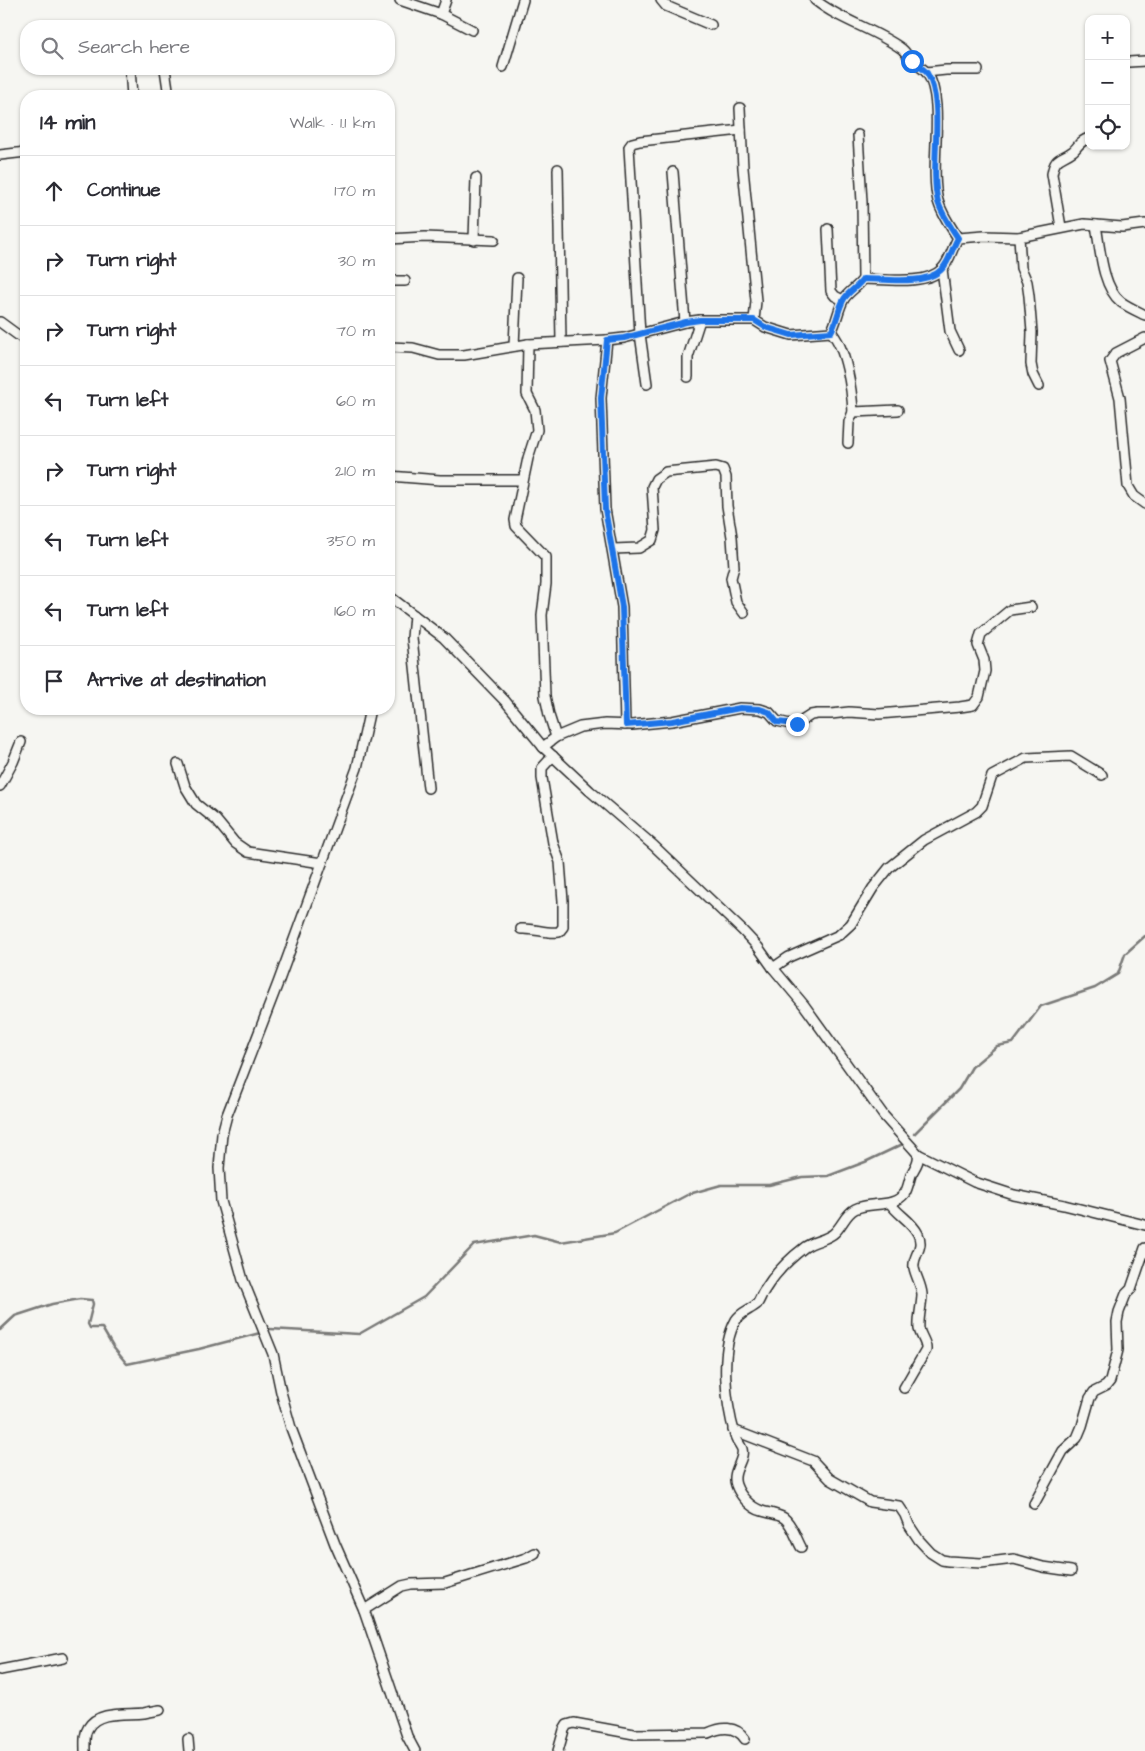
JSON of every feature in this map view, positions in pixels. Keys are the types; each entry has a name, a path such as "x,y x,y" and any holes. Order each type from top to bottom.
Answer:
{"street":[{"path":"400,0 440,14 472,30"},
{"path":"440,14 446,0"},
{"path":"502,67 523,0"},
{"path":"661,0 666,6 711,25"},
{"path":"815,0 838,16 883,38 902,50 926,72 935,94 935,186 938,203 958,238"},
{"path":"1130,62 1145,61"},
{"path":"926,72 978,70"},
{"path":"130,75 132,90"},
{"path":"166,75 168,90"},
{"path":"740,108 756,301 754,320"},
{"path":"647,384 640,334 629,147 632,143 741,130"},
{"path":"831,332 843,300 863,279 862,202 858,135"},
{"path":"1060,228 1052,174 1053,166 1056,160 1075,149 1080,141 1085,139"},
{"path":"0,155 20,153"},
{"path":"558,169 561,342"},
{"path":"673,172 686,322"},
{"path":"474,240 476,178"},
{"path":"958,238 984,236 1018,237 1084,224 1122,227 1145,224"},
{"path":"1096,225 1106,279 1111,291 1120,302 1145,315"},
{"path":"828,229 830,291 843,300"},
{"path":"1018,237 1021,268 1027,282 1029,296 1032,332 1031,364 1033,374 1039,386"},
{"path":"395,238 494,240"},
{"path":"958,238 942,270 950,332 959,350"},
{"path":"863,279 897,280 921,278 942,270"},
{"path":"514,346 517,278"},
{"path":"395,281 405,281"},
{"path":"688,377 688,357 700,320"},
{"path":"395,347 412,348 439,355 464,355 528,344 624,338 700,320 754,320 765,327 791,335 831,332 837,338 846,364 852,395 853,412 849,422 848,443"},
{"path":"0,322 20,337"},
{"path":"1145,338 1116,353 1110,361 1120,398 1128,486 1134,496 1145,504"},
{"path":"607,340 601,398 605,509 622,607 626,725"},
{"path":"528,344 527,394 535,410 537,430 523,480 516,513 516,526 546,557 546,584 542,616 545,696 556,737"},
{"path":"853,412 898,410"},
{"path":"613,549 640,548 652,540 655,530 652,487 656,479 666,472 716,466 723,469 726,477 727,506 732,537 734,566 731,578 736,602 744,613"},
{"path":"395,476 440,480 523,480"},
{"path":"395,601 444,638 506,702 543,747 705,894 758,947 804,1005 884,1116 918,1154 974,1182 1014,1195 1064,1205 1145,1226"},
{"path":"543,747 556,737 580,727 672,721 740,708 760,709 769,712 777,722 797,724 811,715 817,714 849,712 879,714 973,705 979,697 985,671 984,660 979,650 980,636 1010,610 1031,607"},
{"path":"414,615 412,638 428,788"},
{"path":"369,715 357,768 278,984 227,1115 222,1134 219,1168 221,1201 243,1280 273,1354 280,1392 292,1428 335,1544 364,1610 407,1736 415,1751"},
{"path":"0,786 21,742"},
{"path":"773,968 789,957 839,935 852,924 869,894 889,868 924,840 976,812 982,806 990,780 996,774 1026,758 1064,755 1078,759 1102,775"},
{"path":"521,929 550,934 559,932 562,927 563,891 560,862 553,843 542,778 542,768 553,756"},
{"path":"178,764 185,786 196,804 216,820 235,843 248,852 322,863"},
{"path":"801,1547 789,1523 783,1517 759,1511 749,1504 739,1492 736,1483 735,1476 742,1449 735,1438 733,1430 725,1373 727,1352 736,1320 743,1312 757,1304 764,1290 790,1259 807,1246 833,1234 850,1212 862,1206 890,1203 905,1193 917,1164 918,1154"},
{"path":"890,1203 895,1211 913,1226 919,1235 920,1242 920,1252 914,1260 914,1268 921,1284 922,1304 919,1321 927,1346 904,1388"},
{"path":"1034,1504 1063,1451 1077,1438 1090,1398 1094,1392 1106,1386 1110,1381 1118,1350 1117,1322 1119,1312 1126,1294 1131,1289 1145,1248"},
{"path":"733,1430 814,1461 830,1479 870,1502 899,1506 912,1531 936,1557 948,1561 981,1563 1014,1560 1044,1568 1071,1571"},
{"path":"364,1610 402,1586 444,1582 526,1558 535,1553"},
{"path":"0,1670 64,1658"},
{"path":"85,1751 86,1733 89,1726 98,1719 114,1715 160,1710"},
{"path":"558,1751 564,1730 567,1725 574,1723 634,1734 708,1733 716,1729 726,1728 736,1730 745,1739"},
{"path":"188,1739 189,1751"}],"waterway":[{"path":"914,1134 959,1089 972,1067 997,1046 1013,1043 1041,1006 1095,988 1118,974 1125,954 1145,936"},
{"path":"270,1329 359,1334 424,1297 474,1245 534,1235 561,1242 615,1233 689,1194 721,1185 769,1185 802,1177 828,1176 865,1162 905,1143"},
{"path":"0,1330 15,1316 52,1304 80,1299 92,1300 93,1304 88,1324 90,1328 102,1328 113,1347 127,1364 199,1349 260,1333"}],"route":[{"path":"797,724 777,722 769,712 760,709 740,708 672,721 626,725 622,607 611,533 605,509 601,398 607,340 653,332 686,322 700,320 754,320 765,327 791,335 831,332 843,300 863,279 897,280 921,278 942,270 958,238 938,203 935,186 935,94 926,72 912,61"}]}
